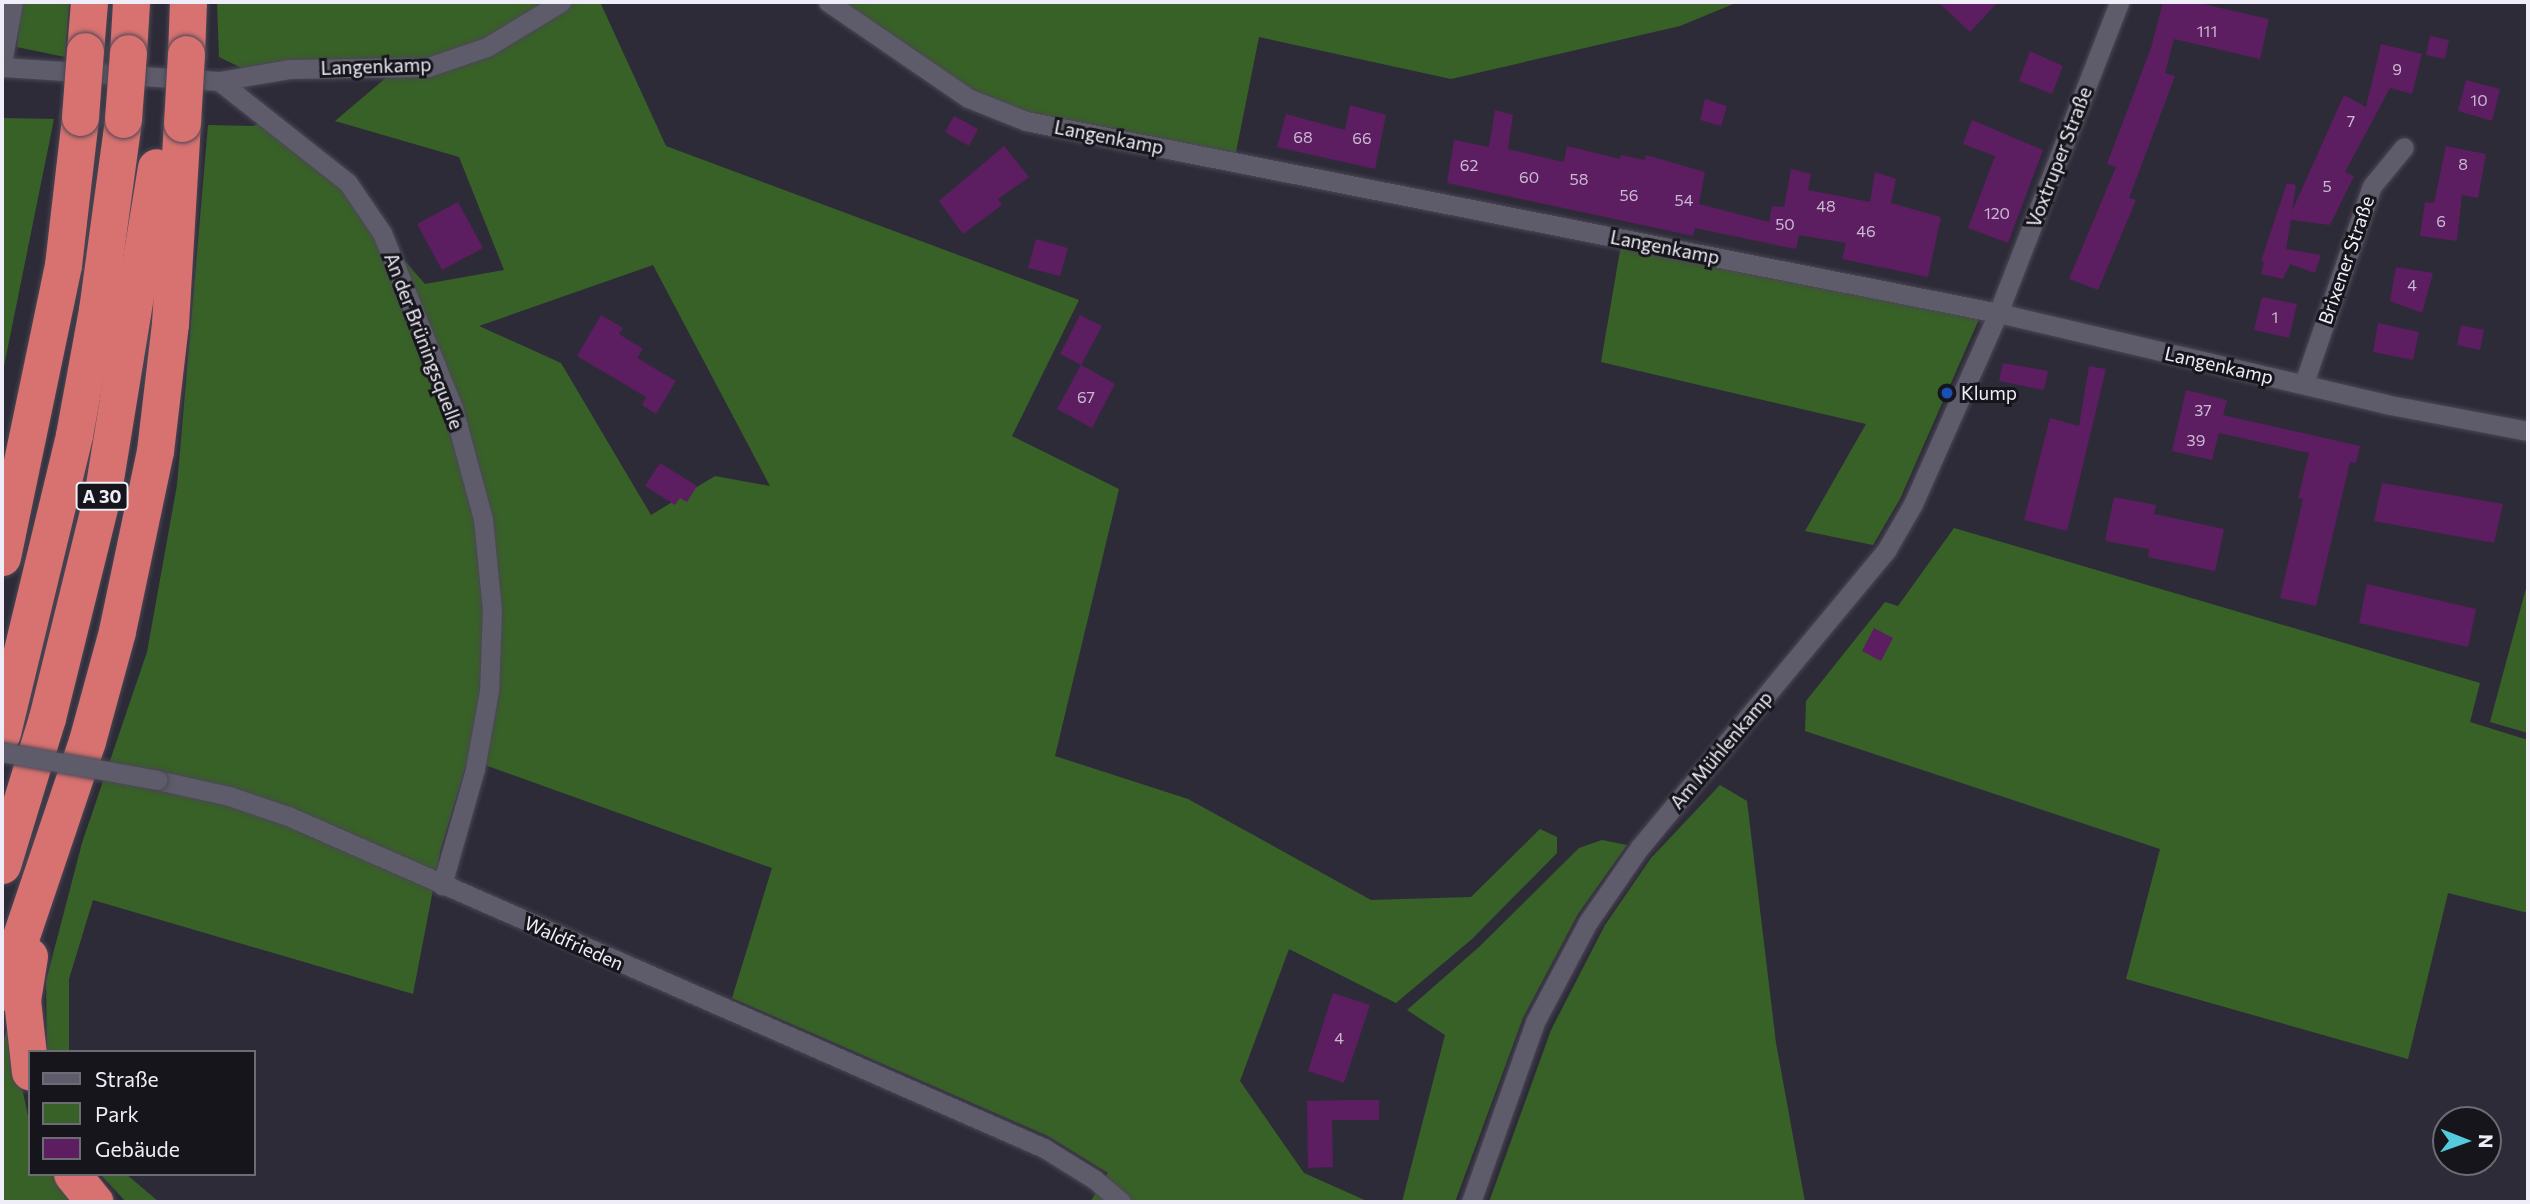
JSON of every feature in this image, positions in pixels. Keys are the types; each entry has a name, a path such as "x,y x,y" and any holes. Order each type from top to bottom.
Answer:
{"highway":[{"path":"2,557 63,265 80,117 89,2"},
{"name":"A 30","path":"2,733 49,553 97,310 123,119 131,2"},
{"name":"A 30","path":"2,865 47,718 103,491 172,121 176,54 171,2"},
{"path":"176,54 188,2"},
{"path":"2,992 45,872 117,631 155,451 170,324 172,121"},
{"path":"28,1054 22,1000 45,872"},
{"path":"74,1176 95,1202"}],"street":[{"path":"13,2 2,65 219,81"},
{"name":"Langenkamp","path":"219,81 289,69 428,67 487,47 531,23 561,2"},
{"name":"Langenkamp","path":"828,2 968,98 1026,121 1998,313 2528,431"},
{"name":"Voxtruper Straße","path":"1998,313 2119,2"},
{"name":"An der Brüningsquelle","path":"219,81 348,183 382,233 453,408 483,519 492,610 489,691 475,769 442,884"},
{"name":"Brixener Straße","path":"2304,383 2372,186 2404,147"},
{"name":"Am Mühlenkamp","path":"1471,1202 1535,1022 1588,922 1640,846 1887,549 1913,505 1998,313"},
{"name":"Waldfrieden","path":"2,752 229,796 288,817 1044,1148 1094,1178 1121,1202"}],"green space":[{"path":"21,2 69,2 65,57 17,47"},
{"path":"217,2 600,2 666,146 1079,300 1012,436 1119,489 1055,756 1188,799 1371,900 1471,897 1540,829 1557,837 1557,853 1472,939 1396,1003 1289,949 1240,1081 1304,1173 1369,1202 1090,1202 1108,1173 1048,1136 732,998 772,868 468,759 441,848 413,994 93,900 69,979 69,1050 47,1050 46,981 82,843 147,652 177,485 208,125 253,126 264,121 307,150 425,284 504,270 459,157 335,121 394,71 254,74 219,57","holes":["653,265 770,486 715,476 651,515 561,363 479,326"]},
{"path":"828,2 1738,2 1680,26 1451,79 1259,37 1234,162 968,98"},
{"path":"2,118 54,119 2,376"},
{"path":"1622,239 1983,310 1900,499 1873,545 1805,531 1866,424 1601,362"},
{"path":"1954,528 2480,683 2470,722 2528,740 2528,913 2448,893 2408,1059 2126,979 2160,849 1805,731 1806,701 1885,602 1898,606"},
{"path":"2528,581 2528,733 2490,722"},
{"path":"1720,785 1747,801 1776,1043 1805,1202 1489,1202 1551,1030 1605,925 1651,858"},
{"path":"1602,840 1627,845 1578,914 1523,1018 1455,1202 1402,1202 1445,1035 1407,1010 1479,947 1579,848"},
{"path":"9,1024 28,1116 28,1176 56,1176 76,1202 2,1202 2,1044"},
{"path":"102,1176 128,1176 159,1202 126,1202"}],"building":[{"path":"1938,2 1998,2 1970,32"},
{"path":"2163,2 2194,2 2269,19 2260,59 2174,39 2165,73 2175,76 2129,198 2136,200 2098,290 2069,279 2116,167 2107,164 2151,48"},
{"path":"2430,36 2449,40 2445,59 2426,55"},
{"path":"2381,44 2422,54 2412,94 2390,88 2345,172 2354,176 2330,225 2291,220 2286,249 2321,255 2315,273 2290,264 2283,279 2261,274 2264,262 2261,261 2287,183 2296,185 2292,211 2344,95 2366,107"},
{"path":"2030,51 2063,66 2052,94 2019,81"},
{"path":"2466,80 2500,89 2492,121 2458,111"},
{"path":"1705,99 1727,106 1721,126 1700,120"},
{"path":"1350,105 1386,115 1375,169 1277,147 1286,114 1345,130"},
{"path":"1495,110 1513,115 1508,149 1564,162 1567,146 1620,159 1621,155 1645,160 1646,155 1705,172 1699,204 1769,222 1772,206 1784,207 1791,169 1811,174 1808,190 1870,202 1875,172 1896,179 1891,203 1941,217 1928,277 1842,259 1846,243 1799,235 1796,249 1695,228 1693,236 1447,183 1454,140 1489,147"},
{"path":"954,116 978,129 969,146 945,132"},
{"path":"1972,120 2043,150 2008,243 1968,228 1995,156 1963,144"},
{"path":"1004,146 1029,177 998,199 1002,205 963,234 939,201"},
{"path":"2446,146 2486,154 2478,198 2462,195 2457,241 2420,236 2425,202 2434,203"},
{"path":"458,202 483,248 442,270 417,224"},
{"path":"1036,239 1068,248 1060,276 1028,268"},
{"path":"2396,267 2433,273 2422,313 2390,301"},
{"path":"2262,297 2297,304 2289,338 2254,330"},
{"path":"601,315 623,328 619,334 643,349 637,358 676,381 656,414 642,405 646,397 577,356"},
{"path":"1080,315 1102,326 1081,365 1060,354"},
{"path":"2378,323 2419,332 2413,360 2373,352"},
{"path":"2461,325 2484,330 2480,350 2457,345"},
{"path":"2003,363 2048,371 2044,390 1999,381"},
{"path":"1081,365 1115,384 1092,428 1057,409"},
{"path":"2089,366 2106,369 2067,531 2024,520 2050,418 2079,426"},
{"path":"2186,390 2227,400 2223,415 2360,446 2356,463 2350,462 2316,606 2280,598 2303,499 2298,498 2309,453 2219,433 2212,460 2172,451"},
{"path":"660,463 697,486 687,502 680,498 675,505 645,486"},
{"path":"2382,483 2503,504 2494,543 2374,521"},
{"path":"2114,497 2156,505 2154,514 2224,529 2215,571 2148,557 2149,549 2105,541"},
{"path":"2367,584 2476,609 2468,647 2359,623"},
{"path":"1874,628 1893,638 1881,661 1862,651"},
{"path":"1333,993 1370,1005 1344,1083 1308,1071"},
{"path":"1379,1100 1379,1120 1332,1120 1333,1167 1308,1168 1307,1101"}],"place":[{"name":"Klump","path":"1947,393"}]}
